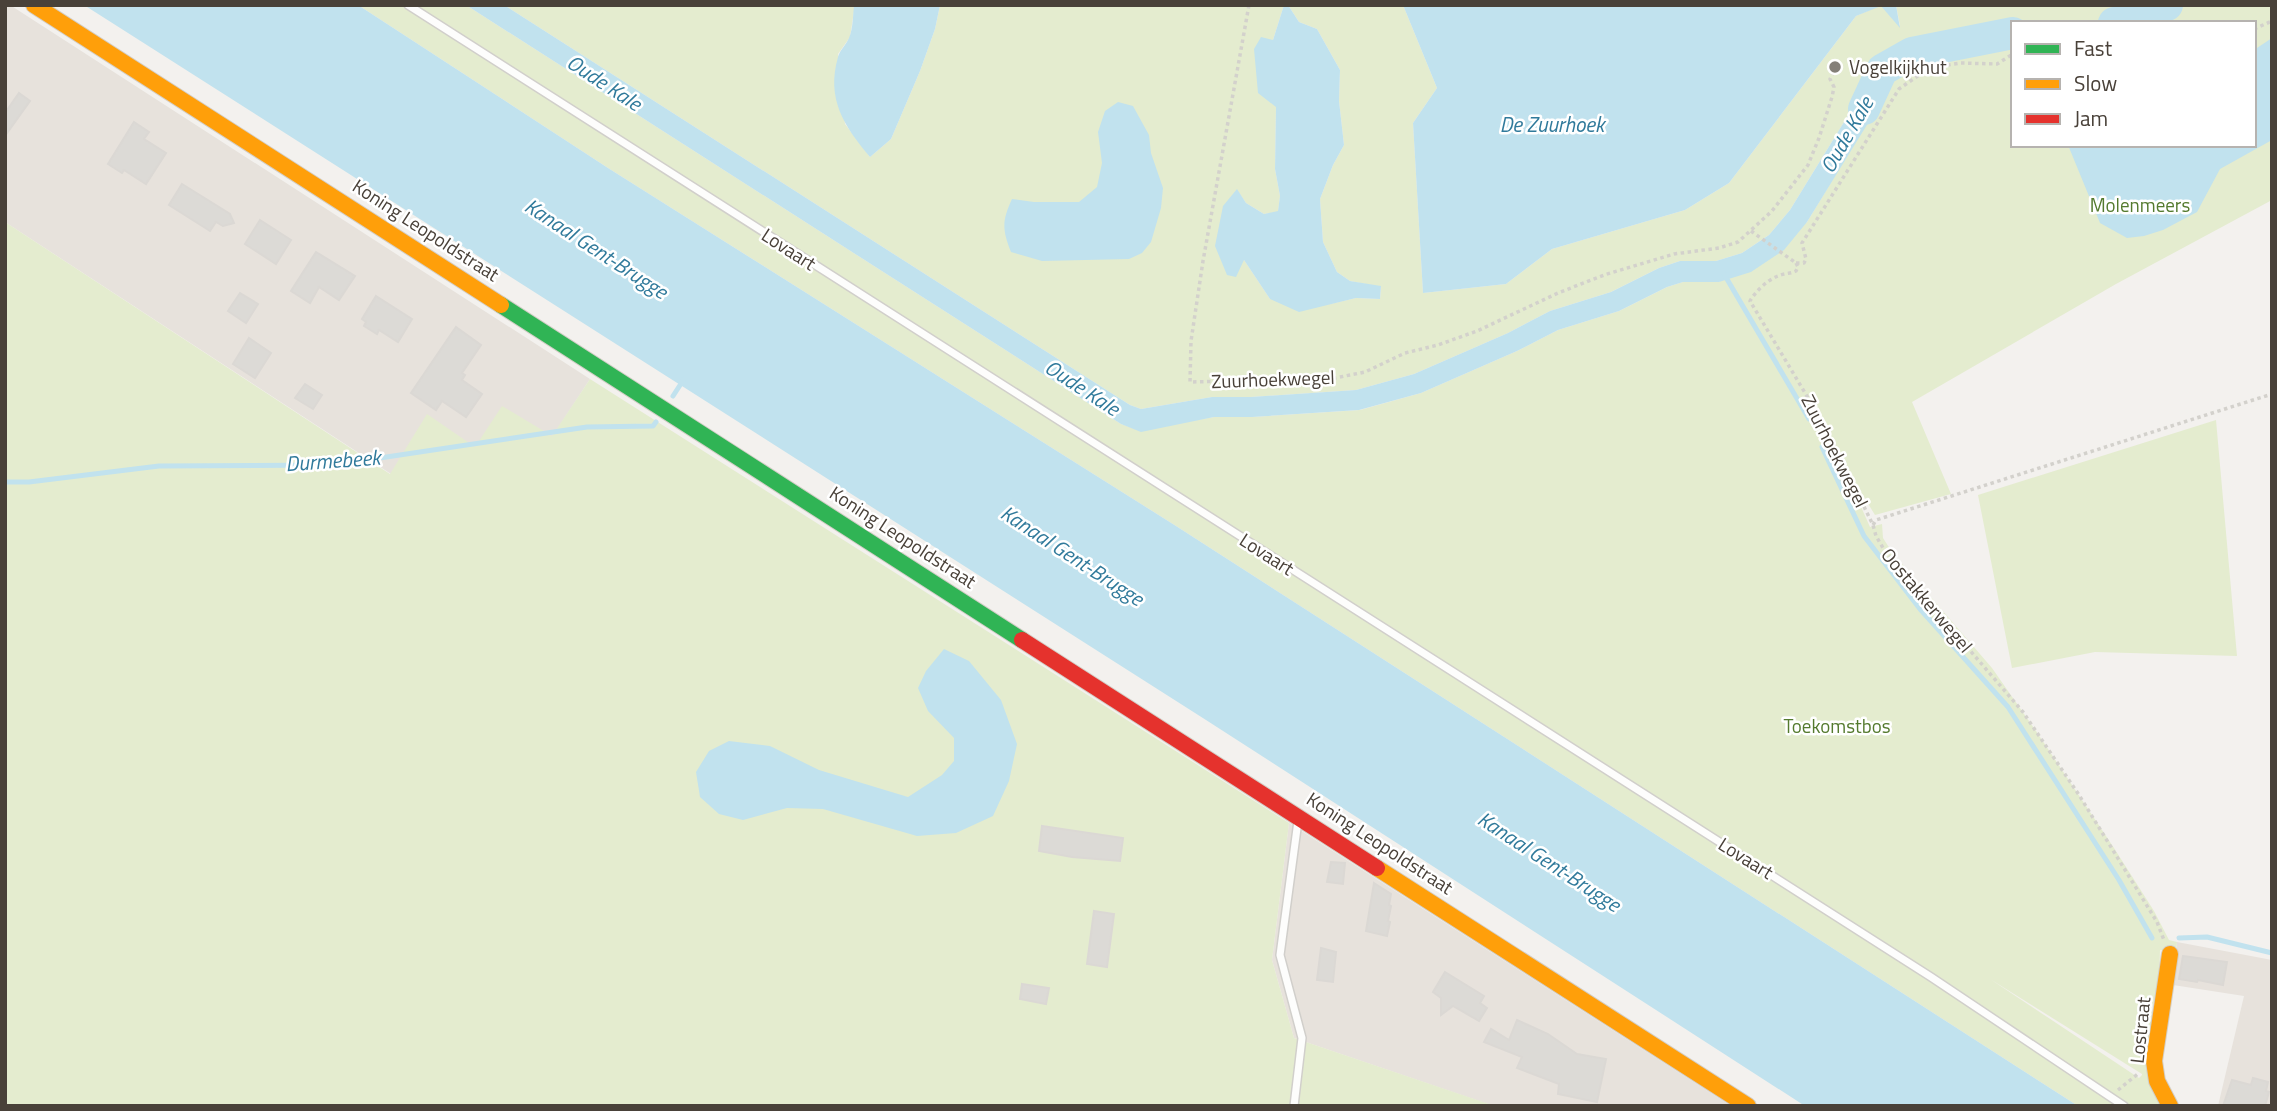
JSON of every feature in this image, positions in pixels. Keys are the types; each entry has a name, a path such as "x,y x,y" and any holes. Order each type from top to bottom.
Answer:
{"street":[{"name":"Koning Leopoldstraat","path":"34,5 1748,1106"},
{"name":"Lostraat","path":"2170,954 2154,1061 2157,1081 2171,1106"}],"lane":[{"name":"Lovaart","path":"408,5 1920,969 2124,1106"},
{"path":"1294,1106 1302,1038 1280,955 1298,816"}],"path":[{"name":"Zuurhoekwegel","path":"1249,5 1203,261 1191,341 1190,382 1307,380 1365,372 1405,353 1477,331 1604,275 1674,254 1718,248 1738,242 1789,191 1808,164 1819,138 1834,87 1830,79 1834,71"},
{"path":"2256,28 2272,21"},
{"path":"1751,231 1796,263 1804,263 1806,259 1802,243 1899,89 1929,68 1961,63 1997,64 2011,55"},
{"name":"Zuurhoekwegel","path":"1796,263 1796,271 1777,276 1758,291 1750,302 1823,423 1872,525"},
{"name":"Oostakkerwegel","path":"2170,954 2157,922 2079,795 2023,712 1886,553 1872,525 1876,520 2272,394"},
{"path":"2110,1096 2154,1061"}],"shaded area":[{"path":"5,5 10,5 590,379 552,437 475,447 391,474 5,222"},
{"path":"1289,823 1731,1106 1488,1106 1294,1038 1272,960"},
{"path":"2177,942 2272,960 2272,1106 2218,1106 2244,996 2173,985"}],"green space":[{"name":"Toekomstbos","path":"358,5 466,5 1121,424 1138,430 1214,417 1360,410 1421,393 1558,330 1619,311 1667,287 1683,282 1719,282 1807,222 1855,143 1881,72 1860,96 1790,210 1769,235 1742,253 1716,261 1680,261 1659,268 1611,292 1550,311 1508,333 1414,374 1356,390 1212,397 1141,409 1130,405 504,5 855,5 850,37 838,54 845,124 870,157 891,139 920,71 935,29 940,5 1284,5 1273,40 1275,169 1280,196 1278,212 1264,214 1246,203 1237,190 1244,260 1270,299 1330,304 1356,298 1380,299 1381,287 1350,281 1337,272 1323,242 1320,199 1344,145 1339,101 1340,70 1317,29 1299,22 1288,5 1403,5 1437,88 1413,123 1423,293 1506,284 1552,249 1685,210 1729,183 1856,16 1881,5 1900,26 1896,5 2272,5 2272,200 2116,284 1912,402 1951,494 1875,515 1838,455 1870,527 1882,524 1883,538 1892,552 1992,668 2114,848 2169,940 2177,942 2176,952 2160,950 2159,981 2152,1008 2150,1046 2170,1106 2078,1106 1176,526 608,168","holes":["1990,979 2142,1074 2139,1078"]},
{"path":"5,222 390,474 427,414 475,447 502,406 552,436 590,379 1289,823 1272,960 1294,1038 1489,1104 1488,1106 5,1106"},
{"path":"2216,420 2237,656 2095,652 2012,668 1978,495"}],"water":[{"name":"Kanaal Gent-Brugge","path":"84,5 358,5 608,168 1176,526 2078,1106 1805,1106 1206,720"},
{"path":"466,5 504,5 1130,405 1141,409 1212,397 1356,390 1414,374 1508,333 1550,311 1611,292 1659,268 1680,261 1716,261 1742,253 1769,235 1790,210 1860,96 1882,70 1878,107 1807,222 1784,250 1751,272 1719,282 1683,282 1667,287 1619,311 1558,330 1421,393 1359,410 1214,417 1141,432 1121,424"},
{"path":"854,5 940,5 935,29 920,71 891,139 870,157 845,123 834,86 838,57 851,30"},
{"path":"1284,5 1288,5 1299,22 1317,29 1340,70 1339,101 1344,145 1320,199 1323,242 1337,272 1350,281 1381,286 1380,299 1356,298 1299,312 1270,299 1244,260 1236,277 1227,275 1215,246 1223,206 1237,189 1246,203 1264,214 1278,211 1280,196 1275,169 1276,107 1258,93 1254,49 1261,37 1273,40"},
{"name":"De Zuurhoek","path":"1403,5 1896,5 1900,28 1881,6 1856,16 1729,183 1685,210 1552,249 1506,284 1423,293 1413,123 1437,88"},
{"name":"Molenmeers","path":"2272,38 2272,140 2220,169 2197,212 2163,230 2127,238 2100,223 2069,147 2256,147 2256,49"},
{"path":"1118,102 1133,106 1149,135 1151,153 1163,188 1161,208 1151,242 1142,253 1129,259 1042,261 1011,252 1004,225 1012,199 1079,202 1097,187 1102,163 1098,132 1105,111"},
{"path":"944,649 969,661 1001,700 1017,744 1009,781 993,816 956,833 917,836 823,809 787,808 743,820 719,814 700,797 696,772 709,751 729,741 770,746 819,770 908,797 942,775 954,761 954,738 928,711 918,688 926,671"}],"building":[{"path":"19,93 30,101 5,136 5,113"},
{"path":"134,122 149,132 144,139 166,153 146,184 124,170 122,173 108,164"},
{"path":"182,184 230,214 234,223 223,226 216,222 210,231 169,205"},
{"path":"260,220 291,240 276,264 245,244"},
{"path":"316,252 355,276 339,300 319,287 310,303 291,291"},
{"path":"240,293 258,304 246,323 228,311"},
{"path":"376,296 412,319 398,342 379,330 377,334 364,326 366,322 362,319"},
{"path":"456,327 481,345 462,373 465,375 462,380 482,394 466,417 442,401 436,410 411,393"},
{"path":"249,338 271,353 255,378 233,364"},
{"path":"305,384 322,395 313,409 295,398"},
{"path":"1042,826 1123,838 1120,861 1039,851"},
{"path":"1331,862 1345,863 1343,884 1327,882"},
{"path":"1374,883 1391,894 1387,936 1366,931"},
{"path":"1094,911 1114,914 1107,967 1087,964"},
{"path":"1321,948 1336,952 1333,982 1317,980"},
{"path":"2183,956 2227,962 2223,985 2179,979"},
{"path":"1445,972 1484,996 1480,1003 1487,1008 1479,1021 1453,1006 1441,1015 1441,998 1433,992"},
{"path":"1022,984 1049,988 1046,1004 1020,999"},
{"path":"1517,1020 1548,1034 1577,1054 1606,1059 1597,1102 1558,1094 1559,1084 1517,1068 1522,1057 1484,1042 1491,1029 1509,1040"},
{"path":"2253,1078 2268,1082 2266,1091 2269,1092 2265,1106 2223,1106 2232,1080 2251,1085"}],"waterway":[{"name":"Oude Kale","path":"2123,21 2167,5"},
{"name":"Oude Kale","path":"1864,109 1882,70 1912,53 2011,33"},
{"path":"1724,274 1809,419"},
{"name":"Durmebeek","path":"673,396 684,379"},
{"name":"Durmebeek","path":"5,482 29,482 159,466 333,465 587,427 653,426 656,422"},
{"path":"1822,447 1864,536 1920,609 2008,707 2119,880 2152,938"},
{"path":"2179,938 2207,937 2272,953"}],"traffic: fast":[{"path":"501,305 1022,640"}],"traffic: slow":[{"path":"34,5 501,305"},
{"path":"1377,868 1748,1106"},
{"path":"2170,954 2154,1061 2157,1081 2170,1106"}],"traffic: jam":[{"path":"1022,640 1377,868"}],"place":[{"name":"Vogelkijkhut","path":"1835,67"}]}
